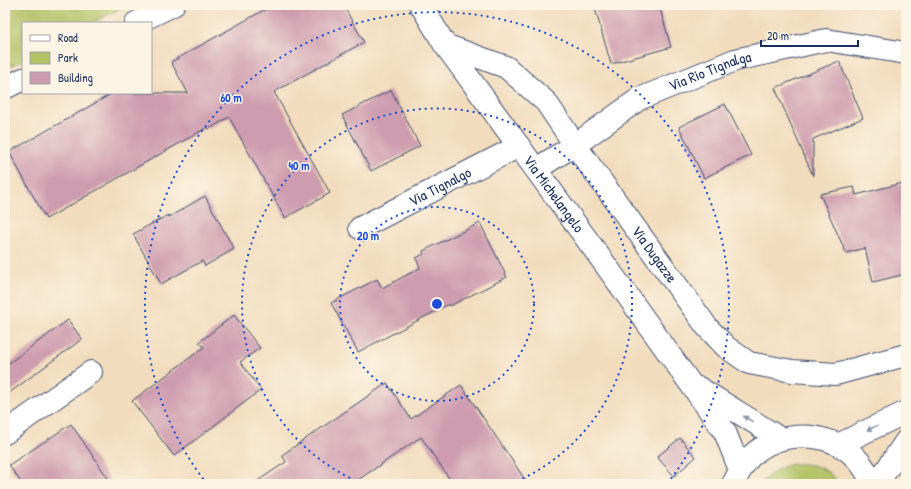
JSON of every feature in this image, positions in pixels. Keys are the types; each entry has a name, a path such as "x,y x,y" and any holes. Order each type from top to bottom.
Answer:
{"street":[{"path":"138,22 172,5"},
{"name":"Via Michelangelo","path":"422,5 445,45 725,432 736,477"},
{"name":"Via Rio Tignalga","path":"536,169 575,145 638,99 735,60 826,40 906,53"},
{"name":"Via Dugazze","path":"445,45 506,67 546,102 575,145 707,327 726,347 749,363 792,372 836,374 906,355"},
{"path":"5,88 22,80"},
{"name":"Via Tignalgo","path":"360,228 519,146"},
{"path":"5,434 91,372"},
{"name":"Via Michelangelo","path":"688,381 781,439"},
{"path":"838,445 906,412"},
{"path":"736,477 751,456 765,446 781,439 800,436 820,438 838,445 854,456 866,470 873,484"},
{"path":"877,484 906,440"}],"green space":[{"path":"5,5 127,5 94,22 22,22 22,60 5,69"},
{"path":"791,464 806,464 824,469 839,484 761,484 774,471"}],"building":[{"path":"273,5 343,5 364,42 274,92 330,193 285,218 229,117 209,129 208,127 46,219 9,152 111,94 188,93 171,62"},
{"path":"594,5 659,5 671,47 611,64"},
{"path":"839,61 863,118 813,139 813,176 775,88"},
{"path":"391,90 420,146 371,171 342,115"},
{"path":"725,104 751,155 704,178 679,127"},
{"path":"906,182 906,274 873,282 865,248 846,253 820,194 854,187 856,195"},
{"path":"205,196 234,249 205,266 202,261 161,284 133,234 168,215 169,217"},
{"path":"480,223 507,277 450,306 449,304 358,352 331,303 377,279 382,288 420,268 416,258 424,254 423,251"},
{"path":"234,315 260,348 240,362 261,390 174,456 132,401 204,347 199,342"},
{"path":"68,320 82,339 5,396 5,366"},
{"path":"387,383 411,419 461,385 528,484 453,484 421,437 352,484 253,484 286,462 282,455"},
{"path":"71,424 112,484 22,484 9,465"},
{"path":"680,438 696,457 674,476 657,457"}]}
